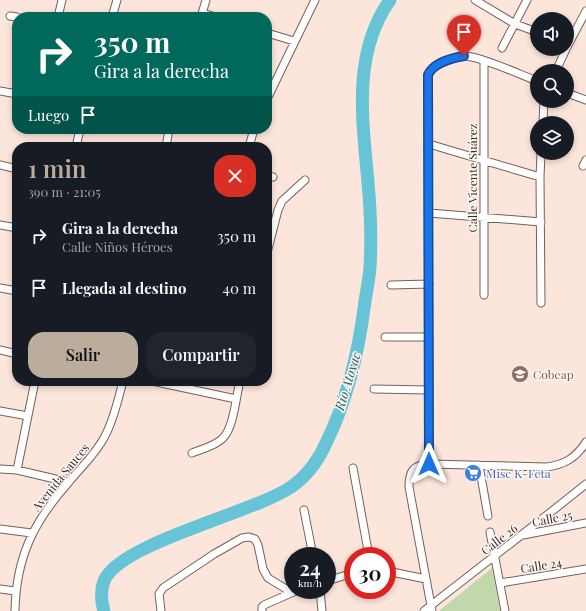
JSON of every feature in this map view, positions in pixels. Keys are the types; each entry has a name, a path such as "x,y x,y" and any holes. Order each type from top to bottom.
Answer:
{"street":[{"path":"59,12 62,0"},
{"path":"113,12 117,0"},
{"path":"202,12 206,0"},
{"path":"272,88 315,0"},
{"path":"475,0 514,24 530,30"},
{"path":"502,48 527,0"},
{"path":"574,32 586,11"},
{"path":"272,34 294,41"},
{"path":"429,464 428,75 430,70 454,58 464,56 484,61 530,78"},
{"name":"Calle Vicente Suárez","path":"484,61 484,295"},
{"path":"0,91 12,93"},
{"path":"574,96 586,100"},
{"path":"429,144 540,177"},
{"path":"541,160 542,303"},
{"path":"0,165 12,168"},
{"path":"272,233 282,201 304,180"},
{"path":"429,213 541,222"},
{"path":"0,225 12,227"},
{"path":"391,285 429,284"},
{"path":"0,288 12,290"},
{"path":"386,337 429,337"},
{"path":"0,350 12,353"},
{"path":"17,470 34,386"},
{"name":"Avenida Sauces","path":"15,611 15,590 19,568 32,532 54,499 93,454 105,436 113,417 122,386"},
{"path":"175,386 236,399"},
{"path":"192,453 215,444 223,438 228,431 239,386"},
{"path":"374,389 429,390"},
{"path":"0,411 28,416"},
{"path":"432,608 409,487 409,478 412,471 417,466 429,464 546,467 561,464 577,454 586,442"},
{"path":"480,465 488,516"},
{"path":"353,468 367,547"},
{"path":"0,469 17,470 68,482"},
{"name":"Calle 26","path":"424,611 432,608 495,555 586,484"},
{"path":"304,510 311,547"},
{"name":"Calle 25","path":"522,535 586,523"},
{"path":"0,529 32,532"},
{"path":"490,532 506,611"},
{"path":"160,611 159,594 163,588 214,554 242,538 249,537 255,539 258,545 263,569 268,578 284,586"},
{"name":"Calle 24","path":"500,583 586,569"},
{"path":"396,573 426,579"},
{"path":"0,589 15,590"},
{"path":"262,611 262,607 264,605 284,596"},
{"path":"321,599 322,611"}],"green space":[{"path":"492,568 500,611 440,611 440,610"}],"waterway":[{"name":"Río Atoyac","path":"104,611 101,596 102,589 104,581 115,567 134,554 160,541 273,497 291,487 312,468 334,426 352,374 369,280 371,225 363,130 362,102 364,76 368,49 376,24 390,0"}],"place":[{"name":"Cobeap","path":"520,374"},
{"name":"Misc K-Feta","path":"473,473"}],"route":[{"path":"429,464 428,75 430,70 435,67 454,58 464,56"}]}
